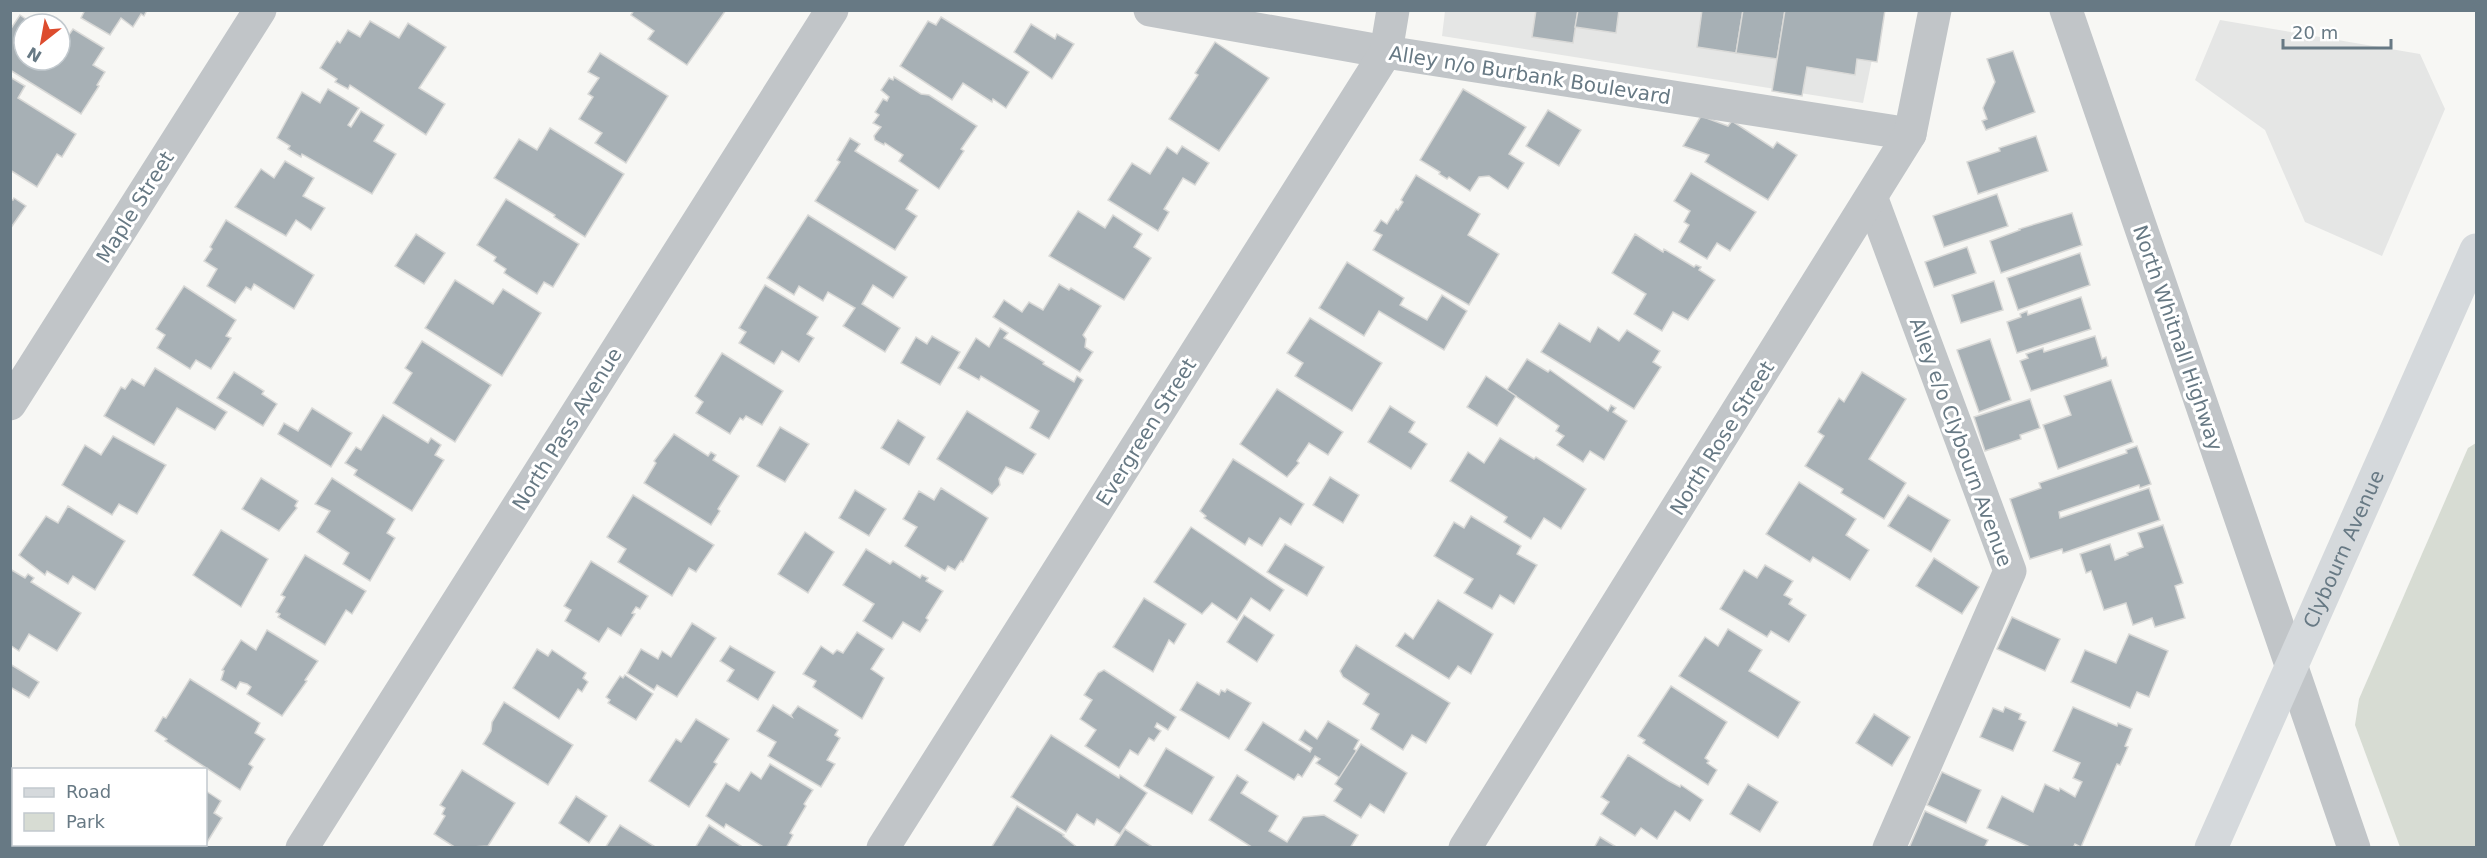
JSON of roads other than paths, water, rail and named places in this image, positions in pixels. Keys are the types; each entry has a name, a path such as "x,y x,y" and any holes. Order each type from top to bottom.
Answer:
{"main road":[{"name":"Clybourn Avenue","path":"2211,848 2476,254"}],"street":[{"name":"Maple Street","path":"10,404 260,10"},
{"name":"North Pass Avenue","path":"302,848 832,10"},
{"name":"Alley n/o Burbank Boulevard","path":"1150,10 1386,52 1910,134"},
{"name":"Evergreen Street","path":"883,848 1386,52 1393,10"},
{"name":"North Whitnall Highway","path":"2066,11 2354,848"},
{"name":"North Rose Street","path":"1465,848 1872,199 1910,134 1940,15"},
{"name":"Alley e/o Clybourn Avenue","path":"1872,199 2010,571 1889,848"}]}
